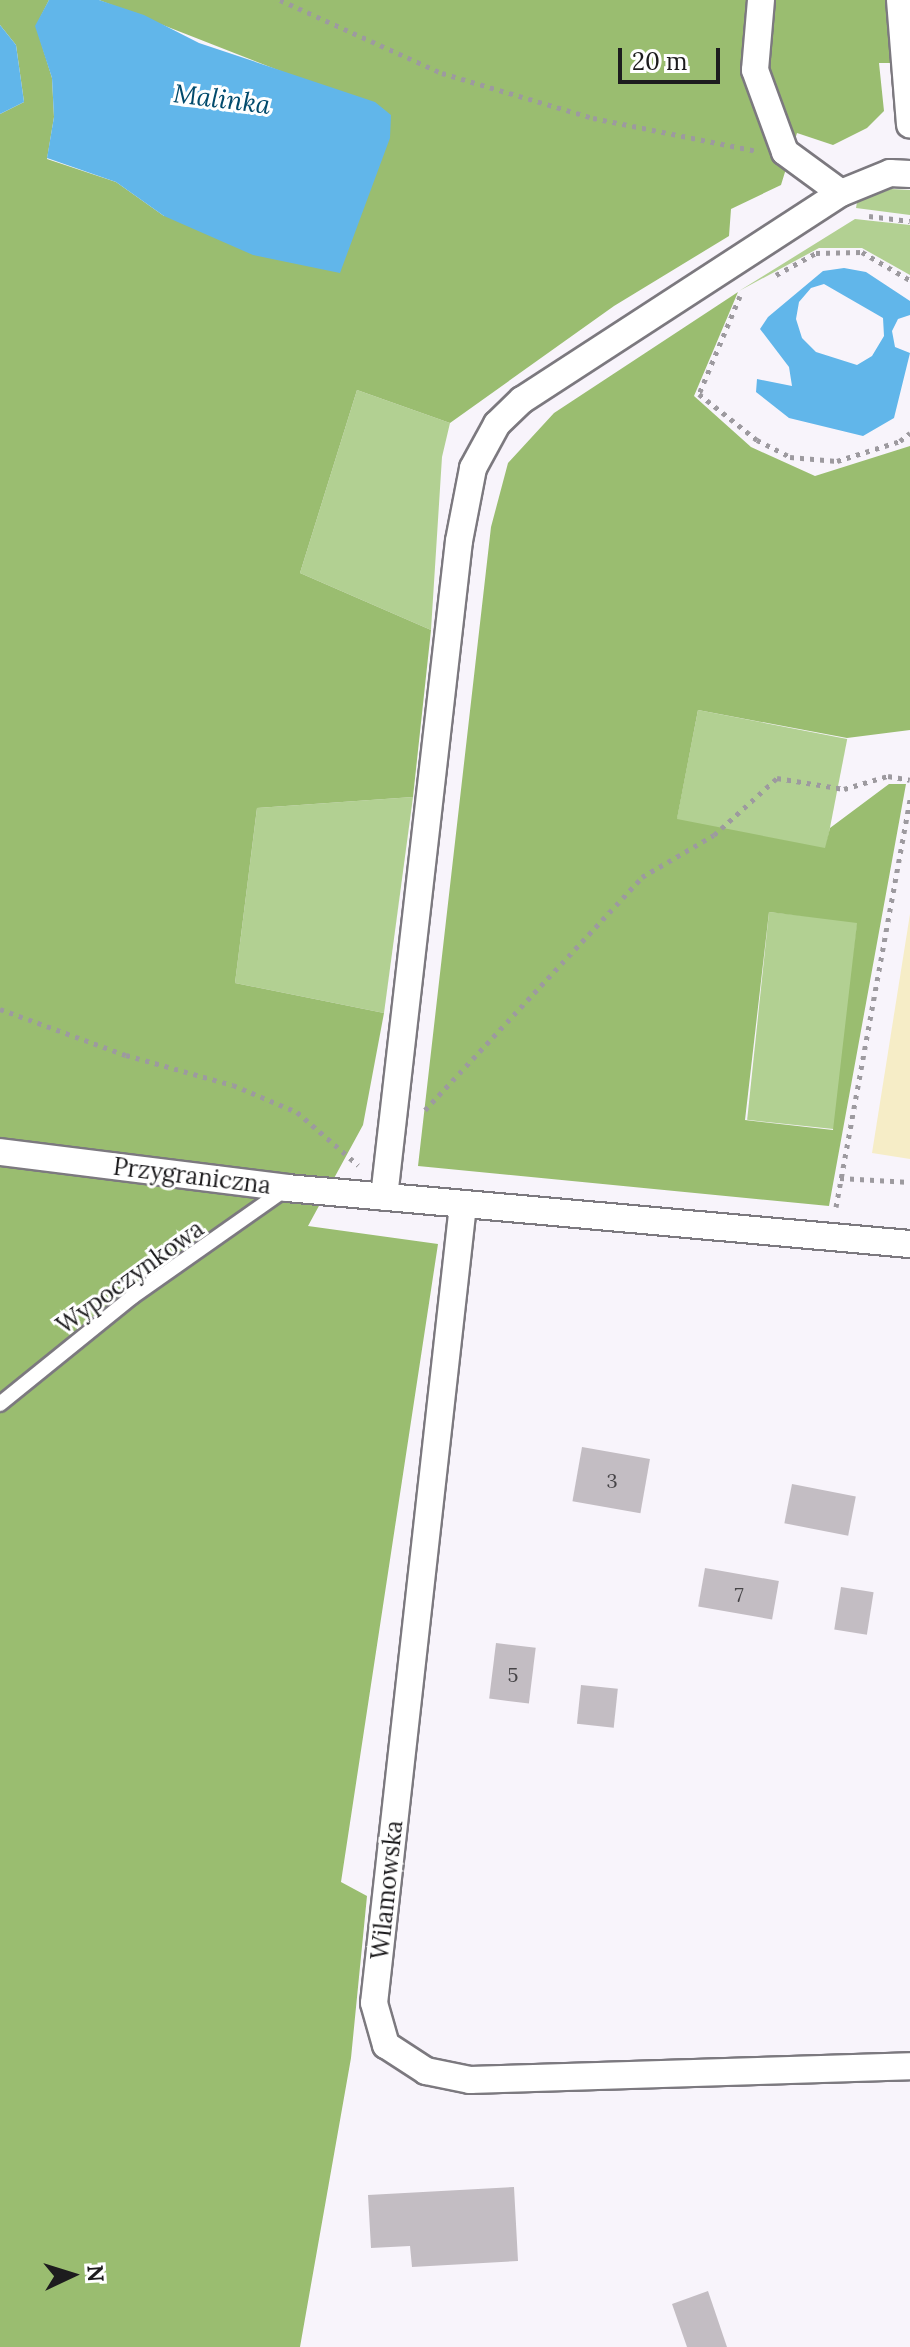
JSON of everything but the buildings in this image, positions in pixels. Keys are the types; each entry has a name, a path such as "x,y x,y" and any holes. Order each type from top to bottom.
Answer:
{"street":[{"path":"761,0 755,70 785,152 841,193"},
{"path":"900,0 910,125"},
{"path":"384,1197 459,541 473,468 497,424 522,400 841,193 890,173 910,174"},
{"name":"Przygraniczna","path":"0,1152 287,1188 910,1244"},
{"name":"Wilamowska","path":"463,1205 374,2003 386,2045 426,2071 470,2080 910,2066"}],"lane":[{"name":"Wypoczynkowa","path":"0,1404 132,1297 287,1188"}],"path":[{"path":"280,0 442,73 593,118 733,150 785,152"},
{"path":"766,280 825,251 862,252 910,280"},
{"path":"754,288 741,295 699,394 771,451 790,457 837,461 900,441 910,433"},
{"path":"391,1143 461,1076 642,877 714,835 777,778 844,789 888,776 910,780"},
{"path":"835,1213 910,799"},
{"path":"0,1009 126,1055 233,1085 297,1112 344,1148 384,1197"},
{"path":"840,1178 910,1182"}],"green space":[{"path":"0,0 49,0 36,26 52,78 54,117 47,159 116,182 164,216 283,72 99,0 910,0 910,63 879,63 884,111 867,128 833,145 797,133 781,185 731,209 729,236 614,306 450,423 357,390 300,573 431,630 413,797 257,808 235,983 384,1013 363,1125 308,1226 438,1244 341,1882 367,1896 351,2058 300,2347 0,2347 0,114 24,102 16,45 0,25"},
{"path":"891,189 910,190 910,215 856,208 857,202"},
{"path":"855,219 910,225 910,275 862,248 819,248 739,291"},
{"path":"738,292 694,396 751,447 815,476 910,446 910,730 847,738 698,710 677,819 825,848 830,828 889,784 906,784 829,1206 418,1166 491,527 508,463 554,413","holes":["769,912 857,923 833,1130 745,1120"]},
{"path":"357,390 450,423 442,457 431,630 300,573"},
{"path":"698,710 847,739 826,849 677,820"},
{"path":"413,797 384,1013 235,983 257,808"},
{"path":"769,912 858,921 836,1129 747,1120"}],"sand":[{"path":"910,914 910,1159 872,1153"}],"water":[{"name":"Malinka","path":"49,0 99,0 144,15 199,43 375,102 391,115 390,138 340,273 253,255 164,216 116,182 47,158 54,117 52,78 35,26"},
{"path":"0,25 16,45 24,102 0,114"},
{"path":"844,268 866,272 910,301 910,315 898,319 892,331 895,347 910,353 894,418 863,436 789,418 756,392 757,379 792,386 789,367 760,329 768,317 823,271","holes":["824,284 883,318 884,336 872,356 857,365 816,352 802,338 796,319 799,302 811,288"]}]}
